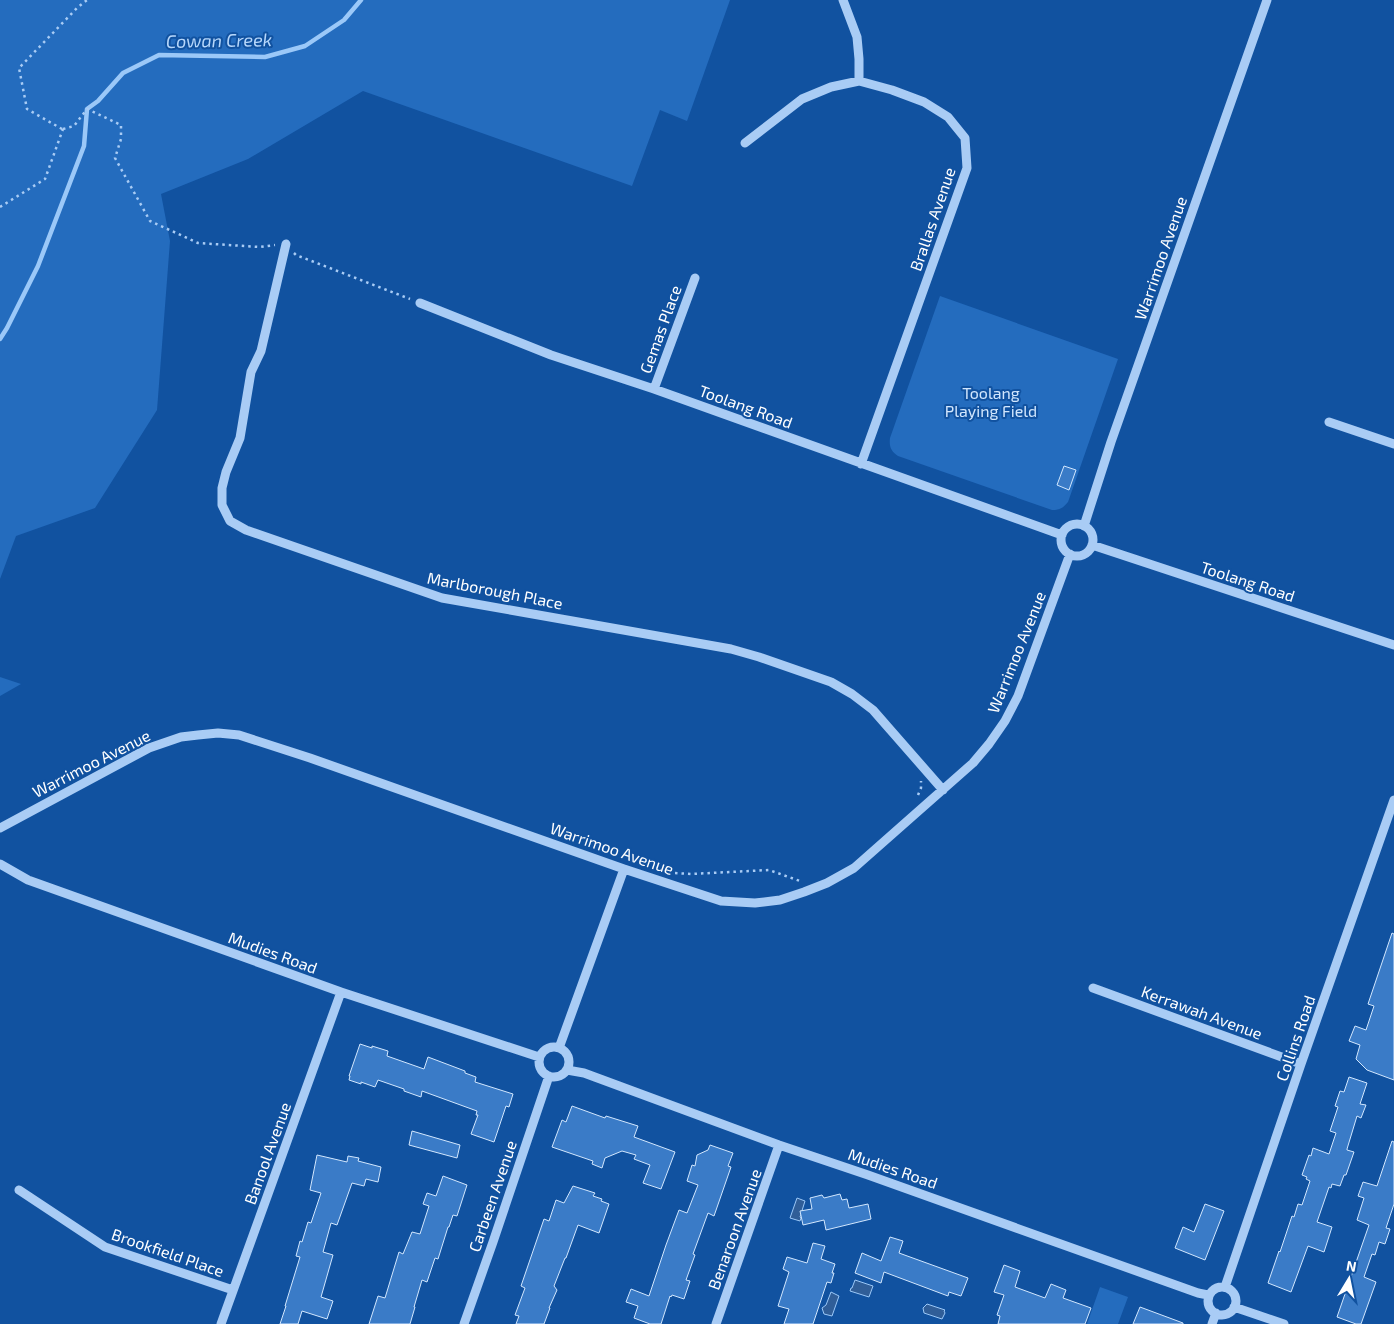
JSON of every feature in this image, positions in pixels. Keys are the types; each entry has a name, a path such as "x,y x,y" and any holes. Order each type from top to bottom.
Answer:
{"street":[{"path":"843,0 856,37 859,81"},
{"name":"Warrimoo Avenue","path":"1084,526 1111,442 1267,0"},
{"name":"Brallas Avenue","path":"745,143 802,99 831,87 859,81 892,90 924,102 948,117 964,138 967,168 861,464"},
{"name":"Marlborough Place","path":"286,244 261,351 251,372 240,438 226,472 222,488 222,505 230,521 246,530 442,598 731,649 831,682 852,694 873,710 943,790"},
{"name":"Gemas Place","path":"654,389 695,278"},
{"name":"Toolang Road","path":"420,303 551,355 654,389 1062,535"},
{"path":"1328,422 1394,444"},
{"path":"1076,524 1084,526 1090,530 1092,545 1085,554 1075,556 1063,547 1062,535 1066,528 1076,524"},
{"name":"Toolang Road","path":"1092,545 1394,645"},
{"name":"Warrimoo Avenue","path":"0,828 149,748 182,737 218,733 239,735 310,758 624,869 721,901 755,902 780,900 827,883 854,868 973,763 989,744 1005,721 1018,696 1070,554"},
{"name":"Collins Road","path":"1226,1287 1301,1064 1394,800"},
{"name":"Mudies Road","path":"0,864 28,880 341,992 539,1057"},
{"path":"559,1048 624,869"},
{"name":"Kerrawah Avenue","path":"1092,988 1301,1064"},
{"name":"Banool Avenue","path":"221,1324 341,992"},
{"path":"549,1048 559,1048 567,1055 569,1065 567,1070 559,1076 548,1076 541,1071 539,1057 549,1048"},
{"name":"Mudies Road","path":"567,1070 584,1073 780,1145 1208,1296"},
{"name":"Carbeen Avenue","path":"464,1324 548,1076"},
{"name":"Benaroon Avenue","path":"716,1324 780,1145"},
{"name":"Brookfield Place","path":"19,1190 105,1246 233,1290"},
{"path":"1226,1287 1231,1290 1236,1298 1234,1307 1224,1315 1216,1313 1208,1305 1208,1296 1214,1288 1226,1287"},
{"path":"1234,1307 1284,1324"},
{"path":"1212,1324 1216,1313"}],"path":[{"path":"87,0 76,8 19,68 27,108 62,129 74,126 87,109 121,125 121,139 115,158 150,221 198,243 260,247 286,244 296,255 420,303"},
{"path":"0,207 45,179 62,129"},
{"path":"918,795 921,788 920,777"},
{"path":"659,880 662,872 691,874 769,870 800,881"}],"green space":[{"path":"0,0 730,0 687,121 660,110 632,186 363,91 248,159 161,194 170,241 157,410 95,508 16,536 0,579"},
{"name":"Toolang Playing Field","path":"940,296 1118,359 1065,506 1052,510 898,456 892,450 890,438"},
{"path":"0,677 21,684 0,696"},
{"path":"1100,1287 1128,1297 1118,1324 1087,1324"}],"shaded area":[{"path":"797,1198 805,1201 800,1221 790,1218"},
{"path":"855,1280 873,1286 869,1297 850,1291"},
{"path":"831,1292 839,1296 832,1316 824,1314 822,1308 826,1305"},
{"path":"927,1304 945,1310 942,1319 924,1313 923,1308"}],"building":[{"path":"1064,466 1076,470 1069,490 1057,485"},
{"path":"1392,933 1394,934 1394,1080 1367,1070 1356,1059 1360,1045 1349,1041 1355,1026 1366,1030 1374,1006 1368,1004"},
{"path":"360,1044 388,1051 387,1056 424,1069 428,1057 465,1071 465,1073 476,1077 475,1082 513,1094 509,1107 506,1106 494,1142 471,1134 478,1115 476,1115 477,1111 422,1091 421,1097 378,1080 375,1087 349,1080"},
{"path":"1349,1077 1367,1083 1360,1104 1366,1105 1361,1118 1357,1116 1347,1149 1354,1152 1340,1186 1332,1184 1331,1188 1329,1187 1317,1222 1332,1227 1324,1252 1308,1246 1291,1292 1268,1283 1292,1216 1294,1217 1298,1204 1302,1205 1310,1181 1302,1175 1309,1155 1311,1156 1313,1148 1329,1154 1336,1133 1330,1131 1338,1107 1335,1106 1340,1091 1344,1092"},
{"path":"572,1106 605,1118 606,1116 638,1126 634,1137 675,1152 661,1189 643,1183 650,1165 634,1159 636,1155 622,1151 605,1158 602,1168 592,1164 593,1161 552,1147 562,1120 566,1122"},
{"path":"412,1131 460,1145 457,1158 409,1145"},
{"path":"1392,1141 1394,1142 1394,1204 1386,1228 1390,1229 1385,1244 1379,1242 1375,1255 1372,1254 1364,1277 1376,1282 1361,1324 1356,1324 1337,1317 1369,1225 1357,1220 1364,1198 1358,1196 1363,1182 1377,1186"},
{"path":"710,1145 733,1153 728,1166 731,1167 714,1216 708,1213 693,1254 695,1255 686,1280 690,1281 684,1299 670,1296 661,1324 650,1324 634,1318 638,1306 626,1302 631,1289 649,1296 679,1210 687,1213 698,1185 687,1181 692,1165 695,1166 697,1155 708,1150"},
{"path":"317,1155 347,1162 348,1156 359,1158 358,1161 381,1167 378,1182 366,1179 364,1186 352,1183 337,1225 331,1223 323,1252 333,1255 321,1297 333,1301 327,1319 302,1311 298,1324 280,1324 300,1257 296,1256 300,1241 302,1242 308,1222 311,1223 321,1193 310,1190"},
{"path":"443,1176 467,1185 457,1216 453,1215 448,1227 438,1259 435,1258 427,1282 422,1280 410,1324 369,1324 378,1296 385,1298 399,1252 403,1254 412,1232 420,1234 429,1206 423,1204 427,1193 436,1196"},
{"path":"573,1186 595,1193 593,1196 609,1204 599,1233 578,1225 554,1286 557,1290 544,1324 516,1324 519,1316 515,1315 525,1288 521,1286 544,1219 549,1221 556,1200 564,1203"},
{"path":"840,1194 842,1200 847,1199 849,1208 868,1204 871,1219 826,1230 824,1220 803,1225 800,1211 812,1209 810,1198 822,1195 824,1198"},
{"path":"1205,1204 1224,1211 1205,1260 1175,1248 1183,1227 1194,1232"},
{"path":"890,1237 903,1241 899,1253 968,1278 961,1296 949,1292 948,1296 884,1272 881,1283 855,1273 862,1253 881,1261"},
{"path":"813,1243 825,1246 821,1259 835,1264 831,1283 827,1282 813,1324 784,1324 789,1309 778,1306 789,1272 783,1269 787,1257 807,1263"},
{"path":"1004,1265 1020,1271 1015,1287 1045,1298 1051,1284 1066,1290 1063,1298 1091,1308 1085,1324 998,1324 1000,1316 997,1315 1004,1295 994,1292"},
{"path":"1140,1307 1183,1323 1183,1324 1133,1324"}],"waterway":[{"name":"Cowan Creek","path":"0,339 38,266 84,146 87,109 98,101 123,73 159,55 265,57 305,46 344,20 361,0"}]}
